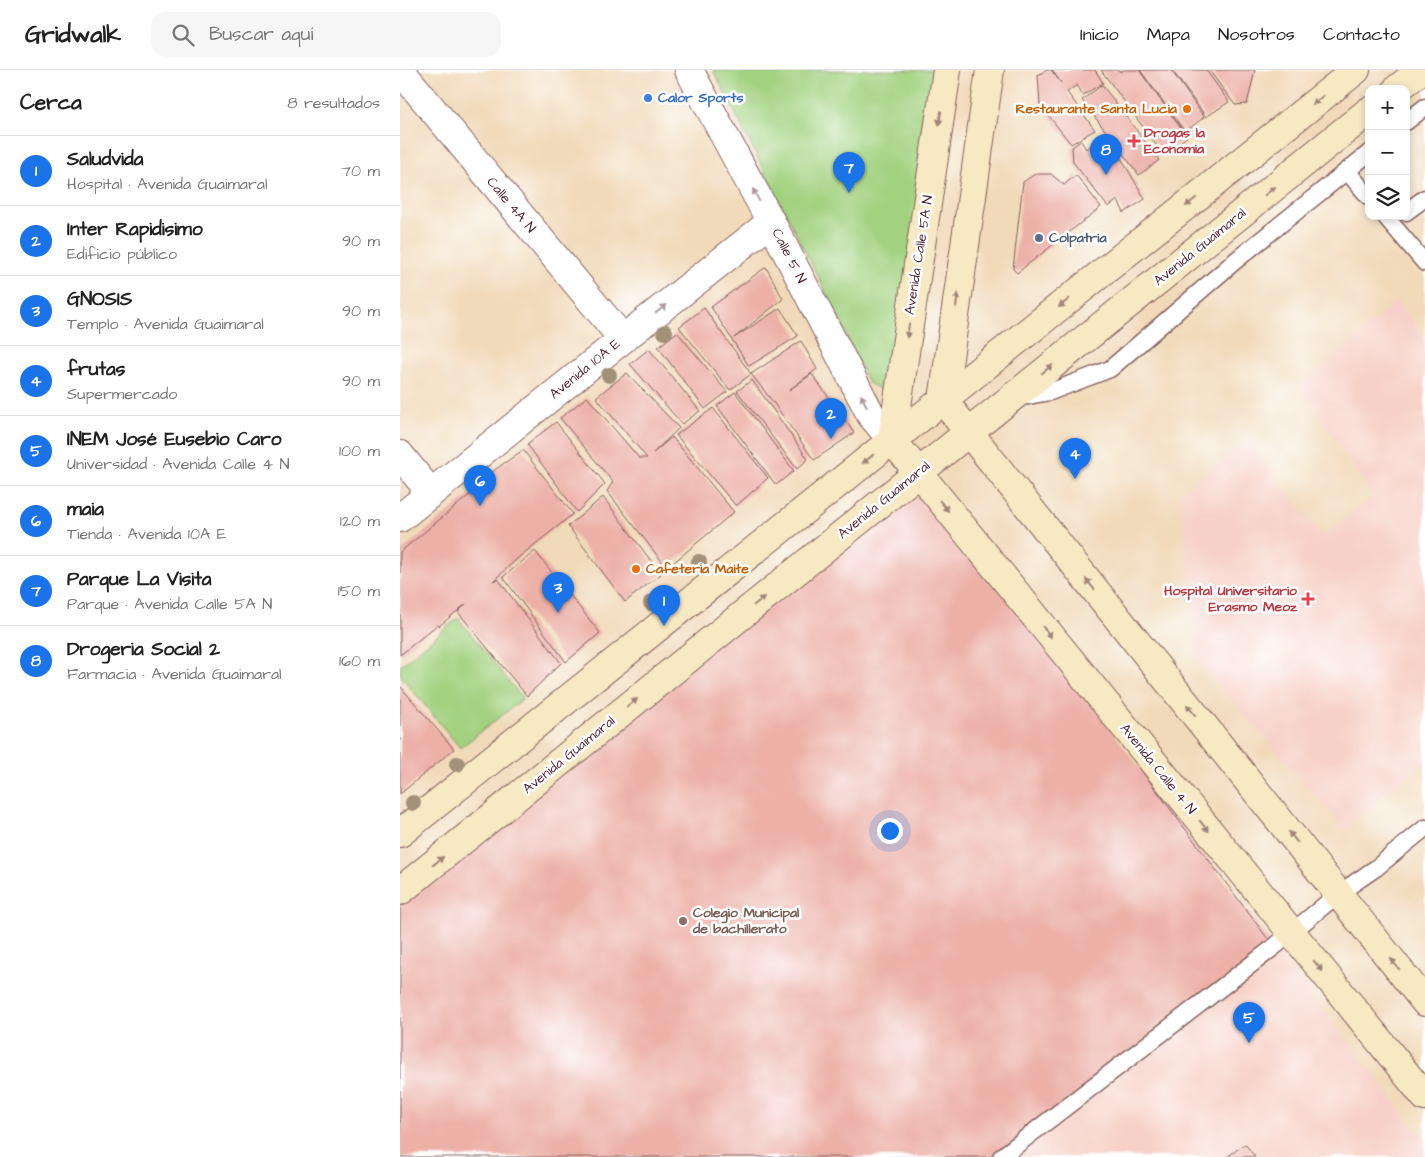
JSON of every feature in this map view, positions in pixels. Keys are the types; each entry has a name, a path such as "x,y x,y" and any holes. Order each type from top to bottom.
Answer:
{"street":[{"name":"Calle 4A N","path":"400,70 623,339"},
{"name":"Calle 5 N","path":"689,70 772,222 871,415 892,440"},
{"name":"Avenida Calle 5A N","path":"892,440 947,70"},
{"path":"990,70 942,400 1425,1002"},
{"path":"400,833 1356,70"},
{"path":"1402,85 1421,70"},
{"name":"Avenida Guaimaral","path":"400,891 968,432 1365,115"},
{"name":"Avenida 10A E","path":"400,518 772,222"},
{"name":"Avenida Calle 4 N","path":"892,440 1425,1098"},
{"path":"400,455 431,493"}],"lane":[{"path":"1410,119 1425,107"},
{"path":"1010,399 1050,392 1110,369 1236,261 1365,156"},
{"path":"1347,171 1365,192"},
{"path":"1410,209 1425,198"},
{"path":"1393,220 1425,263"},
{"path":"1001,1157 1291,933 1338,894 1376,868 1425,828"}],"shaded area":[{"name":"Hospital Universitario Erasmo Meoz","path":"1397,300 1425,338 1425,762 1344,829 1199,662 1180,494 1247,440 1322,536 1373,497 1300,387"},
{"path":"1274,947 1425,1140 1425,1157 1001,1157"}],"green space":[{"path":"713,70 939,70 894,396 868,383 838,316"},
{"path":"458,618 523,699 460,748 400,675 400,666"}],"building":[{"path":"1051,70 1061,83 1052,70 1095,70 1103,83 1083,95 1077,85 1067,92 1095,130 1071,144 1040,105 1038,75"},
{"path":"1101,70 1119,70 1120,72 1123,70 1139,70 1187,137 1163,154"},
{"path":"1140,70 1171,70 1204,117 1185,132"},
{"path":"1172,70 1206,70 1229,102 1206,117"},
{"path":"1209,70 1255,70 1247,104 1235,105"},
{"path":"1102,85 1159,160 1139,175 1082,100"},
{"path":"1081,141 1086,149 1097,141 1104,151 1112,145 1145,199 1124,213 1118,200 1108,207 1073,162 1072,147"},
{"name":"Colpatria","path":"1035,174 1051,174 1064,185 1076,175 1101,207 1017,273 1013,269 1023,182"},
{"path":"766,267 783,299 734,338 780,308 798,336 749,366 711,307"},
{"path":"704,308 751,374 730,390 679,327"},
{"path":"677,332 727,392 705,409 658,347"},
{"path":"801,341 817,369 789,390 812,374 854,433 814,460 751,374"},
{"path":"649,349 700,411 682,424 630,364"},
{"path":"627,373 679,428 653,453 672,437 734,512 667,568 607,491 613,482 560,418 587,397 639,458 647,458 596,397"},
{"path":"752,380 808,459 797,469 737,391"},
{"path":"735,392 794,471 776,485 717,406"},
{"path":"713,408 768,478 736,506 676,435"},
{"path":"556,422 605,484 577,512 527,444"},
{"path":"523,450 573,514 518,558 493,581 498,579 561,663 527,696 458,612 466,604 400,655 400,552 467,497 496,469"},
{"path":"918,473 1274,947 999,1157 400,1157 400,891"},
{"path":"603,497 661,574 625,602 568,526"},
{"path":"535,551 600,633 566,662 503,577"},
{"path":"400,686 454,749 400,794"},
{"path":"1245,1144 1255,1157 1227,1157"}],"place":[{"name":"Calor Sports","path":"648,98"},
{"name":"Restaurante Santa Lucia","path":"1187,109"},
{"name":"Drogas la Economia","path":"1134,141"},
{"name":"Drogeria Social 2","path":"1106,175"},
{"name":"Parque La Visita","path":"849,193"},
{"name":"Colpatria","path":"1039,238"},
{"name":"Inter Rapidisimo","path":"831,439"},
{"name":"frutas","path":"1075,479"},
{"name":"maia","path":"480,506"},
{"name":"Cafeteria Maite","path":"636,569"},
{"name":"Hospital Universitario Erasmo Meoz","path":"1308,599"},
{"name":"GNOSIS","path":"558,613"},
{"name":"Saludvida","path":"664,626"},
{"name":"Colegio Municipal de bachillerato","path":"683,921"},
{"name":"INEM José Eusebio Caro","path":"1249,1043"}]}
